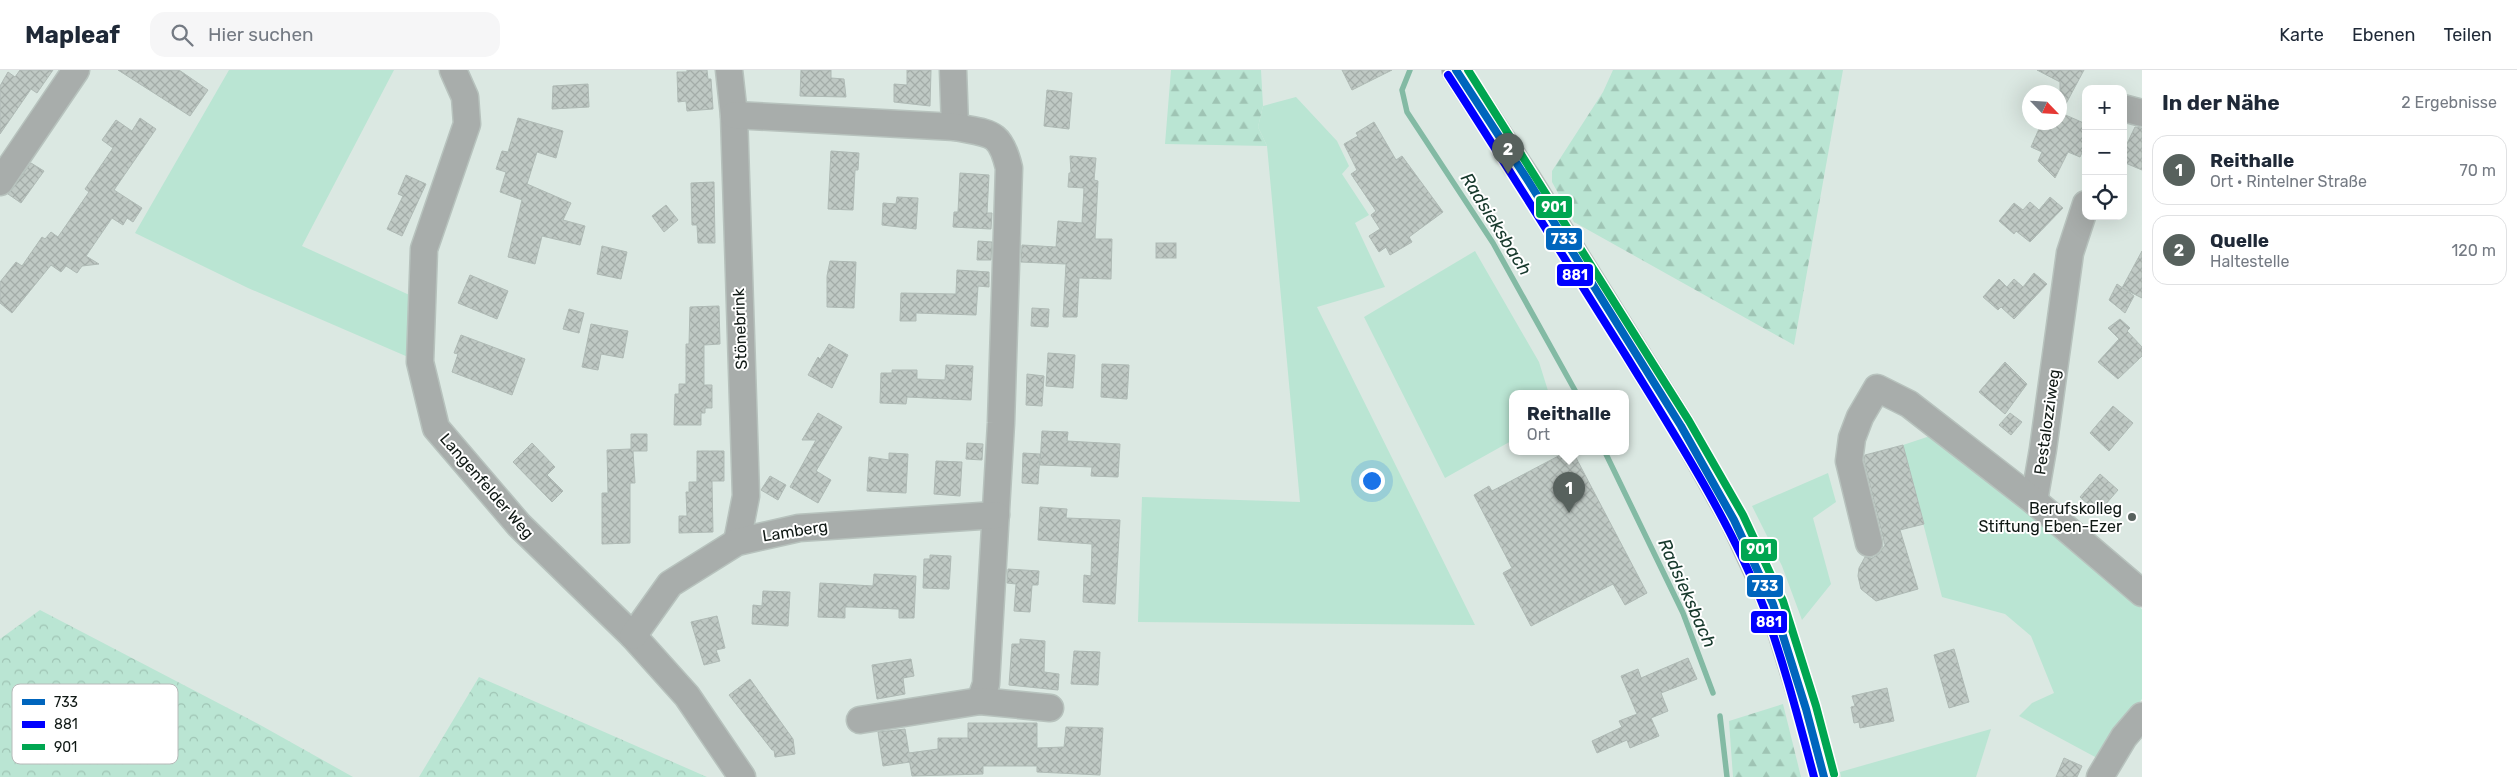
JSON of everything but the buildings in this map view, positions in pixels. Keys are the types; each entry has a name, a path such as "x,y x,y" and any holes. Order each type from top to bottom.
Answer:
{"main road":[{"path":"1456,70 1528,179 1681,426 1734,520 1773,604 1806,709 1824,777"}],"street":[{"path":"0,182 76,70"},
{"name":"Langenfelder Weg","path":"453,70 465,97 467,124 424,249 420,362 436,428 519,525 633,636 687,696 742,777"},
{"name":"Stönebrink","path":"729,70 734,115 746,496 736,542"},
{"path":"954,70 955,127"},
{"path":"2127,109 2142,114"},
{"path":"734,115 955,127 988,134 997,138 1004,148 1009,168 996,514 986,684 980,701"},
{"name":"Pestalozziweg","path":"2034,501 2070,253 2082,216"},
{"path":"1869,543 1849,461 1852,438 1860,416 1876,388 1909,404 2034,501 2142,593"},
{"name":"Lamberg","path":"633,636 670,584 736,542 799,528 996,514"},
{"path":"860,720 980,701 1050,708"},
{"path":"2100,777 2124,737 2142,716"}],"green space":[{"path":"229,70 394,70 302,246 416,298 415,360 248,288 135,233"},
{"path":"1171,70 1261,70 1263,106 1258,127 1267,146 1165,144"},
{"path":"1613,70 1843,70 1794,345 1574,222 1552,182 1552,171 1603,92"},
{"path":"1296,97 1337,141 1349,166 1342,174 1369,215 1355,223 1385,287 1317,307 1475,625 1138,622 1142,497 1300,502 1267,146 1258,127 1263,106"},
{"path":"1475,251 1539,362 1548,390 1509,390 1509,442 1445,478 1364,317"},
{"path":"1936,434 2142,609 2142,699 2097,758 2019,716 2032,703 2054,693 2031,636 2005,614 1942,597 1903,445"},
{"path":"1828,473 1836,502 1813,518 1831,584 1802,620 1782,566 1752,506"},
{"path":"40,610 262,726 353,777 0,777 0,639"},
{"path":"479,677 707,777 419,777"},
{"path":"1783,704 1801,777 1733,777 1729,721"},
{"path":"1991,729 1976,777 1841,777 1840,772"}],"waterway":[{"name":"Radsieksbach","path":"1410,70 1402,90 1407,112 1493,243 1575,390"},
{"name":"Radsieksbach","path":"1606,455 1683,613 1713,693"},
{"name":"Radsieksbach","path":"1720,716 1727,777"}],"transit line":[{"name":"733","path":"1456,70 1527,179 1681,426 1734,520 1773,604 1806,709 1824,777"},
{"name":"901","path":"1468,70 1689,421 1743,515 1783,601 1816,706 1834,774"},
{"name":"881","path":"1448,75 1628,359 1702,481 1736,544 1764,608 1785,671 1814,777"}],"place":[{"name":"Quelle","path":"1508,174"},
{"name":"Reithalle","path":"1569,513"},
{"name":"Berufskolleg Stiftung Eben-Ezer","path":"2132,517"}]}
